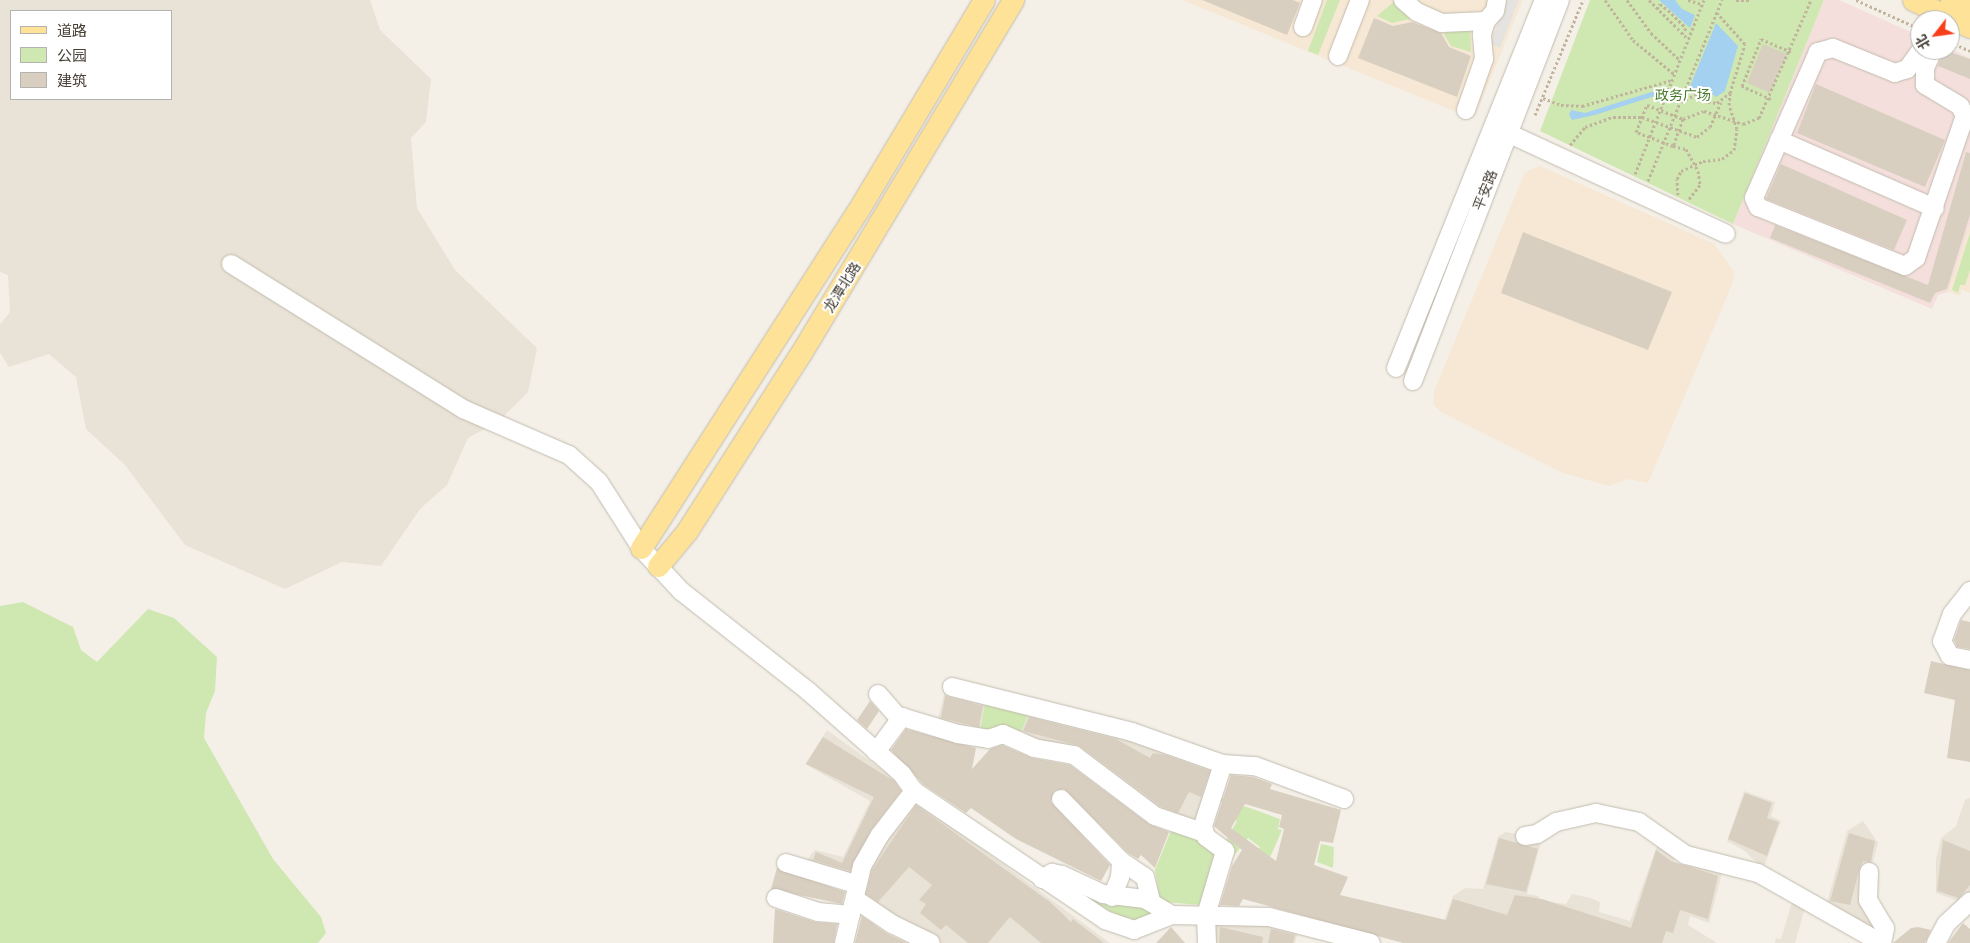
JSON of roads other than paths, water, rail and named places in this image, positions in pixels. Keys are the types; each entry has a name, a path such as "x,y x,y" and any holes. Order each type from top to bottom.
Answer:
{"main road":[{"name":"龙潭北路","path":"641,548 857,212 984,0"},
{"name":"龙潭北路","path":"658,566 687,531 800,353 1013,0"},
{"path":"1913,0 1935,10"}],"street":[{"path":"1303,27 1313,0"},
{"path":"1338,56 1360,0"},
{"path":"1403,0 1417,12 1442,23 1486,21"},
{"path":"1466,110 1484,59 1482,34 1486,21 1495,11 1497,0"},
{"name":"平安路","path":"1413,381 1544,0"},
{"name":"平安路","path":"1396,368 1499,129 1560,0"},
{"path":"1914,60 1907,69 1895,73 1833,48 1818,52 1754,198 1758,207 1905,266 1916,258 1965,116 1960,106 1925,85 1925,68 1929,60"},
{"path":"1499,129 1726,234"},
{"path":"1778,140 1934,208"},
{"path":"231,264 463,409 568,455 599,482 641,548 681,591 808,691 902,774 914,791 1105,920 1138,936 1172,915 1269,917 1370,943"},
{"path":"1970,591 1952,614 1942,641 1950,656 1970,660"},
{"path":"952,687 1132,732 1223,764 1255,766 1344,799"},
{"path":"878,694 899,718 958,734 988,739 1003,734 1034,748 1067,752 1155,816 1202,832 1225,851 1206,915 1206,943"},
{"path":"876,752 899,718"},
{"path":"1202,832 1223,764"},
{"path":"844,943 854,899 870,848 914,791"},
{"path":"1061,799 1121,861 1145,877 1150,901"},
{"path":"1525,836 1537,834 1556,822 1596,813 1639,822 1686,855 1758,873 1881,943 1885,928 1868,900 1869,872"},
{"path":"1112,897 1120,877 1121,861"},
{"path":"786,863 854,899 892,924 931,943"},
{"path":"1042,879 1052,873 1062,875 1112,897 1150,901 1172,915"},
{"path":"776,898 818,912 854,899"},
{"path":"1936,943 1946,924 1970,902"}],"water":[{"path":"1659,0 1675,0 1682,9 1695,15 1690,28"},
{"path":"1716,23 1738,46 1725,91 1716,97 1703,87 1688,91"},
{"path":"1664,88 1661,94 1595,115 1572,120 1569,115 1571,110 1585,113"}],"park label":[{"name":"政务广场","path":"1683,95"}]}
